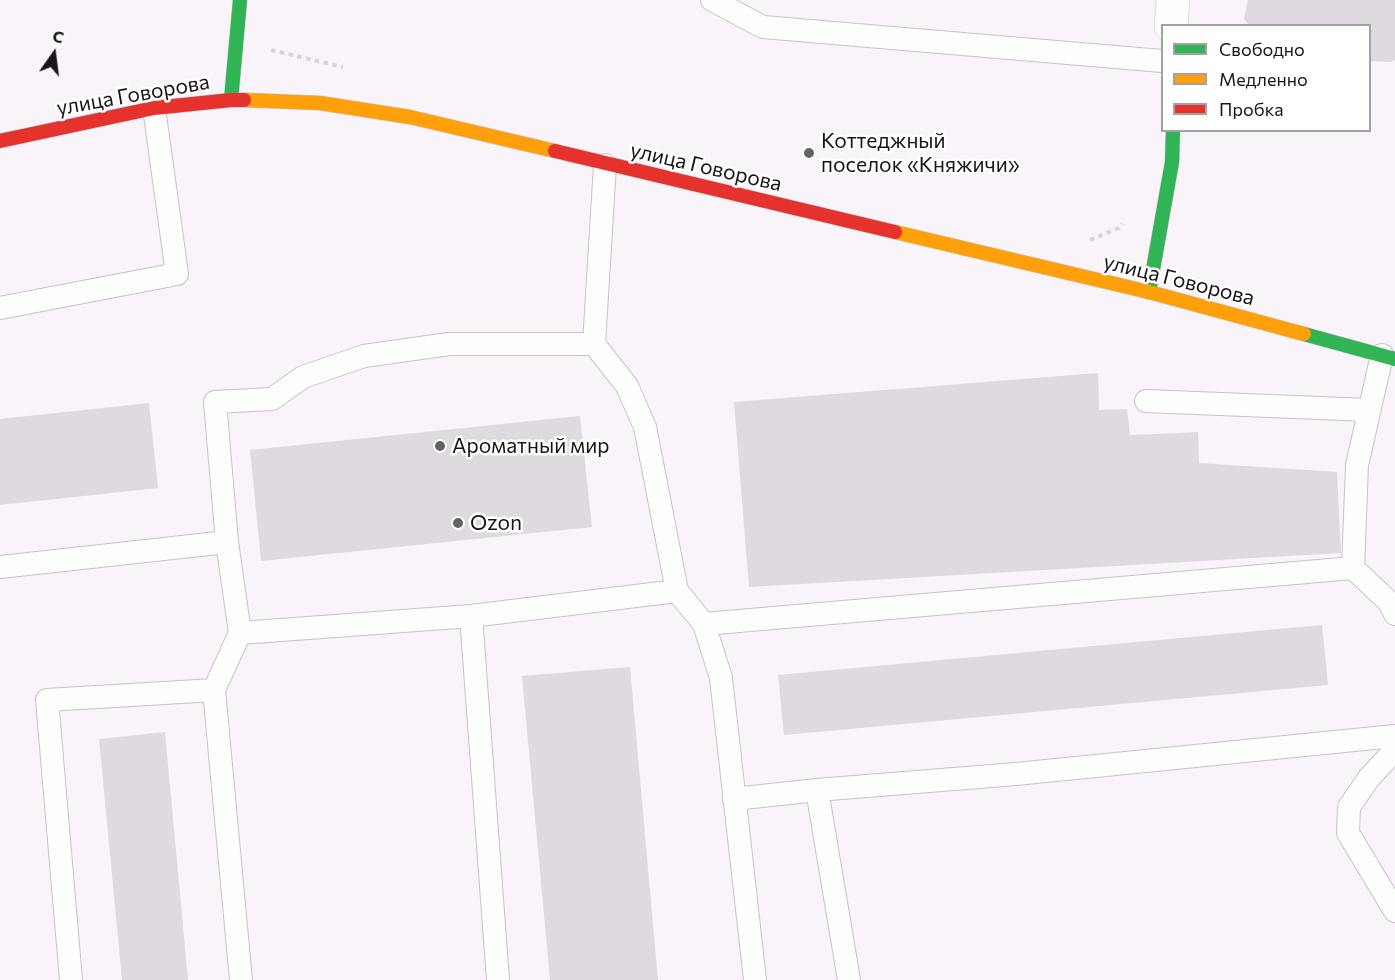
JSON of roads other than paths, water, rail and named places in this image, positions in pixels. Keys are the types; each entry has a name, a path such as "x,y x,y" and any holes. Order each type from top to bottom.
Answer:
{"main road":[{"path":"231,100 240,0"},
{"name":"улица Говорова","path":"0,141 154,108 231,100 320,103 410,117 1149,292 1388,357"},
{"path":"1149,292 1172,162 1173,132"}],"street":[{"path":"1171,24 1173,0"}],"lane":[{"path":"712,0 763,27 1161,61"},
{"path":"0,308 177,274 154,108"},
{"path":"605,165 594,344 627,386 645,428 677,591 704,624 721,678 755,980"},
{"path":"241,980 214,690 240,633 227,542 215,402 272,399 303,377 364,356 448,344 594,344"},
{"path":"1388,357 1370,410 1357,465 1353,567 1389,602 1395,614"},
{"path":"1146,401 1370,410"},
{"path":"0,567 227,542"},
{"path":"704,624 1353,567"},
{"path":"240,633 471,616 677,591"},
{"path":"471,616 498,980"},
{"path":"71,980 47,700 214,690"},
{"path":"734,799 1016,774 1395,736"},
{"path":"1395,750 1369,778 1349,807 1348,833 1395,911"},
{"path":"817,790 849,980"}],"place":[{"name":"Коттеджный поселок «Княжичи»","path":"809,153"},
{"name":"Ароматный мир","path":"440,446"},
{"name":"Ozon","path":"458,523"}]}
